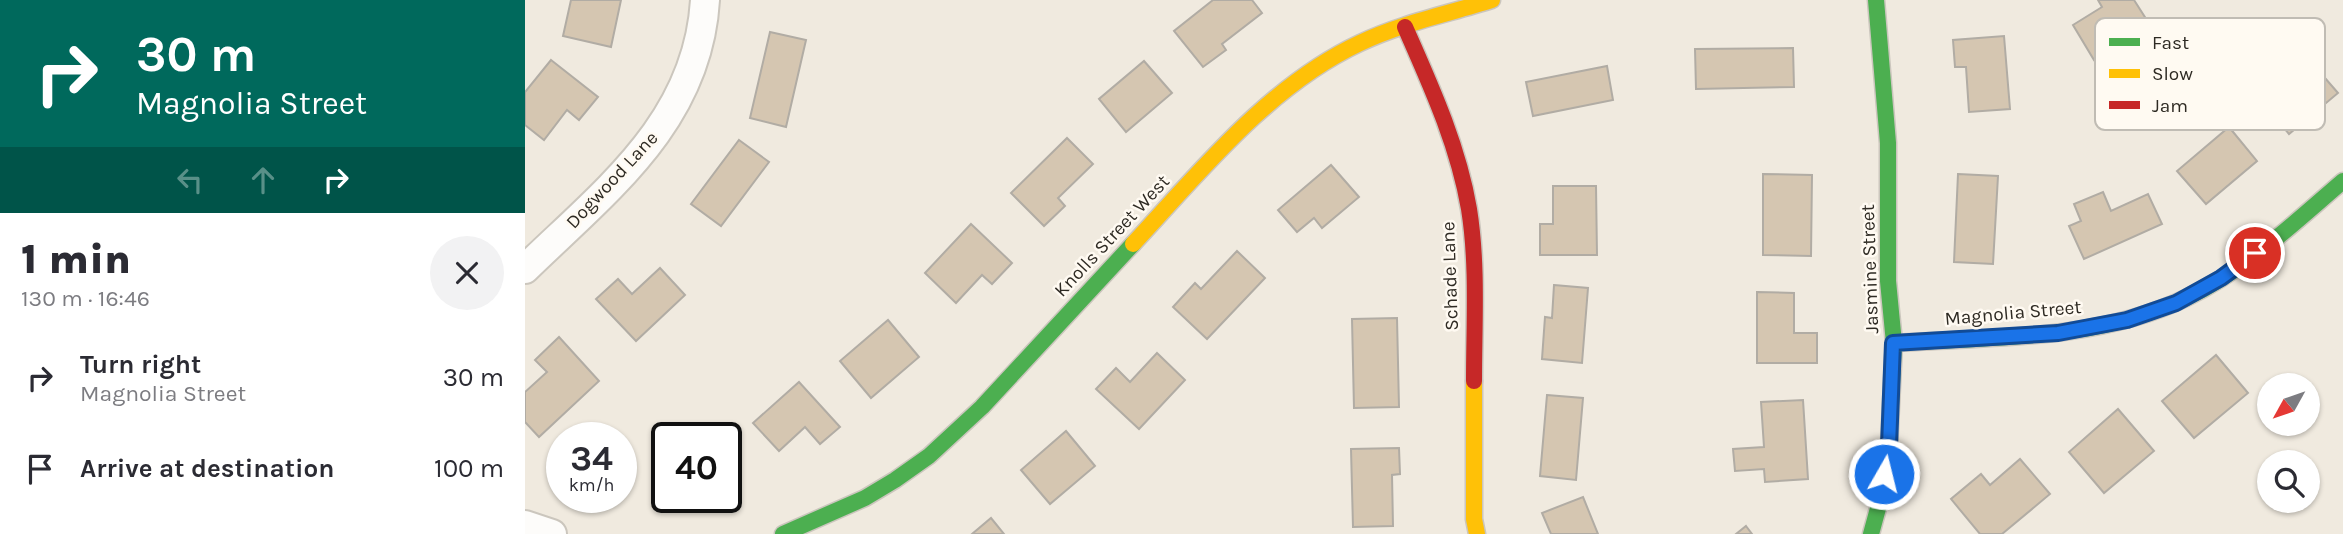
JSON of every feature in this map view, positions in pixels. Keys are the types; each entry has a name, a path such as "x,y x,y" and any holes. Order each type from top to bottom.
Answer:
{"street":[{"name":"Dogwood Lane","path":"525,269 630,167 653,141 682,89 700,37 705,0"},
{"name":"Knolls Street West","path":"783,534 814,523 859,501 908,472 930,455 997,391 1228,143 1268,105 1317,69 1359,43 1492,0"},
{"name":"Jasmine Street","path":"1871,534 1880,501 1889,446 1893,343 1888,281 1888,143 1876,0"},
{"name":"Schade Lane","path":"1405,27 1445,118 1469,210 1474,265 1474,519 1477,534"},
{"name":"Magnolia Street","path":"1893,343 2081,330 2127,320 2176,303 2221,278 2343,181"},
{"path":"525,525 552,534"}],"building":[{"path":"571,0 621,0 611,47 563,36"},
{"path":"1213,0 1252,0 1262,13 1222,44 1226,50 1203,67 1174,31"},
{"path":"2098,0 2134,0 2146,18 2095,18 2094,60 2073,25 2102,7"},
{"path":"770,32 806,40 786,127 750,118"},
{"path":"2004,36 2010,109 1969,112 1966,67 1955,67 1953,40"},
{"path":"1793,48 1794,87 1696,89 1695,49"},
{"path":"551,60 598,97 579,120 567,110 544,140 525,125 525,92"},
{"path":"1144,61 1172,93 1126,132 1099,99"},
{"path":"1607,66 1613,100 1533,116 1526,82"},
{"path":"2325,78 2338,93 2325,104"},
{"path":"2225,130 2231,130 2257,161 2206,204 2177,171"},
{"path":"1067,138 1093,164 1058,198 1065,206 1044,226 1011,193"},
{"path":"739,140 769,162 721,226 691,204"},
{"path":"1331,165 1359,197 1322,228 1314,218 1297,232 1278,210"},
{"path":"1763,174 1812,175 1811,256 1763,255"},
{"path":"1958,174 1998,176 1993,264 1954,262"},
{"path":"1553,186 1596,186 1597,255 1540,255 1540,224 1553,224"},
{"path":"2103,192 2111,211 2148,194 2162,224 2084,259 2069,226 2081,221 2074,204"},
{"path":"971,224 1012,263 992,284 982,275 956,303 925,273"},
{"path":"1237,251 1265,278 1207,339 1173,307 1195,283 1201,289"},
{"path":"660,268 685,295 636,341 596,299 618,279 632,294"},
{"path":"1554,285 1588,288 1582,363 1542,359 1545,317 1552,318"},
{"path":"1757,292 1794,293 1794,333 1817,333 1817,363 1757,363"},
{"path":"1397,318 1399,407 1354,408 1352,319"},
{"path":"888,320 919,357 871,398 840,361"},
{"path":"559,337 599,381 555,422 546,422 546,430 539,437 525,422 525,392 547,372 535,360"},
{"path":"1157,353 1185,380 1139,429 1096,389 1116,368 1130,382"},
{"path":"2216,355 2248,393 2194,438 2162,401"},
{"path":"799,382 840,427 820,444 805,427 779,451 753,423"},
{"path":"1547,395 1583,398 1576,480 1540,476"},
{"path":"1803,400 1808,479 1765,482 1764,469 1735,471 1733,449 1764,447 1761,402"},
{"path":"2118,409 2154,451 2104,493 2069,452"},
{"path":"1066,431 1095,466 1050,504 1021,470"},
{"path":"1399,448 1400,474 1392,475 1393,526 1353,527 1351,449"},
{"path":"2020,459 2050,494 2002,534 1980,534 1951,499 1981,474 1990,485"},
{"path":"1583,497 1598,534 1551,534 1542,513"},
{"path":"991,518 1004,534 972,534"},
{"path":"1746,526 1752,534 1736,534"}],"traffic: fast":[{"path":"1871,534 1880,501 1889,446 1894,343 1888,281 1888,143 1876,0"},
{"path":"1894,343 2080,330 2152,312 2186,298 2229,274 2268,245 2343,181"},
{"path":"783,534 865,498 929,456 982,407 1133,244"}],"traffic: slow":[{"path":"1133,244 1210,160 1295,82 1360,43 1425,19 1492,0"},
{"path":"1474,381 1474,519 1477,534"}],"traffic: jam":[{"path":"1405,27 1451,139 1469,209 1475,273 1474,381"}],"route":[{"path":"1884,474 1889,446 1893,343 2058,333 2127,320 2176,303 2221,278 2255,253"}]}
